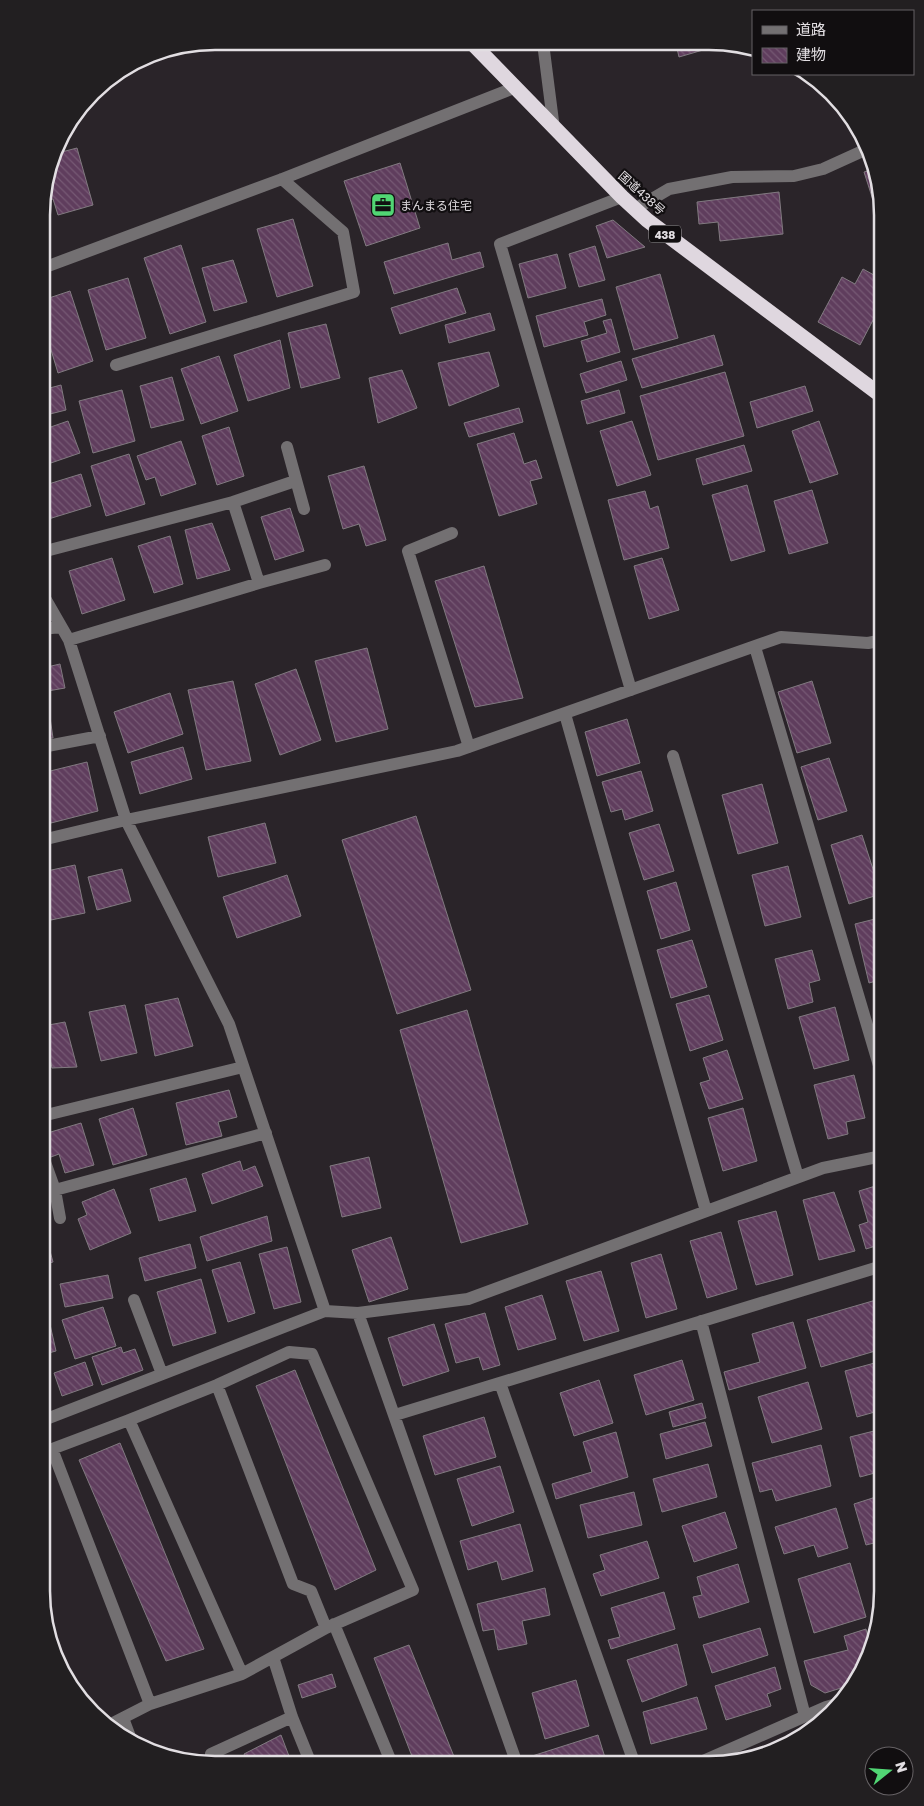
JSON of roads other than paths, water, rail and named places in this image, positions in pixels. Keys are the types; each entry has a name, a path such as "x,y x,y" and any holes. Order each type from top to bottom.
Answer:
{"highway":[{"name":"国道438号","path":"479,50 554,129 635,209 874,390"}],"street":[{"path":"544,50 554,129"},
{"path":"50,265 282,179 514,88"},
{"path":"635,209 669,189 732,177 794,176 823,170 861,152"},
{"path":"116,365 354,292 343,232 282,179"},
{"path":"622,197 500,244 631,690"},
{"path":"287,448 304,509"},
{"path":"50,550 233,502 295,481"},
{"path":"233,502 259,583"},
{"path":"452,533 408,551 469,747"},
{"path":"69,640 324,565"},
{"path":"50,607 69,640 126,820 229,1024 325,1311"},
{"path":"50,628 61,627"},
{"path":"50,838 126,820 469,747 782,637 868,644 874,642"},
{"path":"755,647 874,1052"},
{"path":"565,714 706,1210"},
{"path":"50,745 100,736"},
{"path":"673,756 798,1177"},
{"path":"50,1114 243,1067"},
{"path":"56,1190 266,1133"},
{"path":"50,1418 325,1311 358,1313 468,1299 823,1168 874,1158"},
{"path":"50,1175 56,1190 60,1218"},
{"path":"395,1415 874,1268"},
{"path":"134,1300 162,1374"},
{"path":"358,1313 513,1756"},
{"path":"701,1322 805,1716"},
{"path":"50,1450 217,1385 288,1352 312,1354 413,1590 330,1626 242,1674 150,1704 115,1722"},
{"path":"500,1383 632,1756"},
{"path":"217,1385 293,1584 311,1591 330,1626 388,1756"},
{"path":"129,1420 242,1674"},
{"path":"50,1458 150,1704"},
{"path":"273,1658 292,1717 308,1756"},
{"path":"715,1756 826,1708"},
{"path":"212,1756 211,1754 292,1717"},
{"path":"123,1718 128,1731"}],"place":[{"name":"まんまる住宅","path":"383,205"}]}
